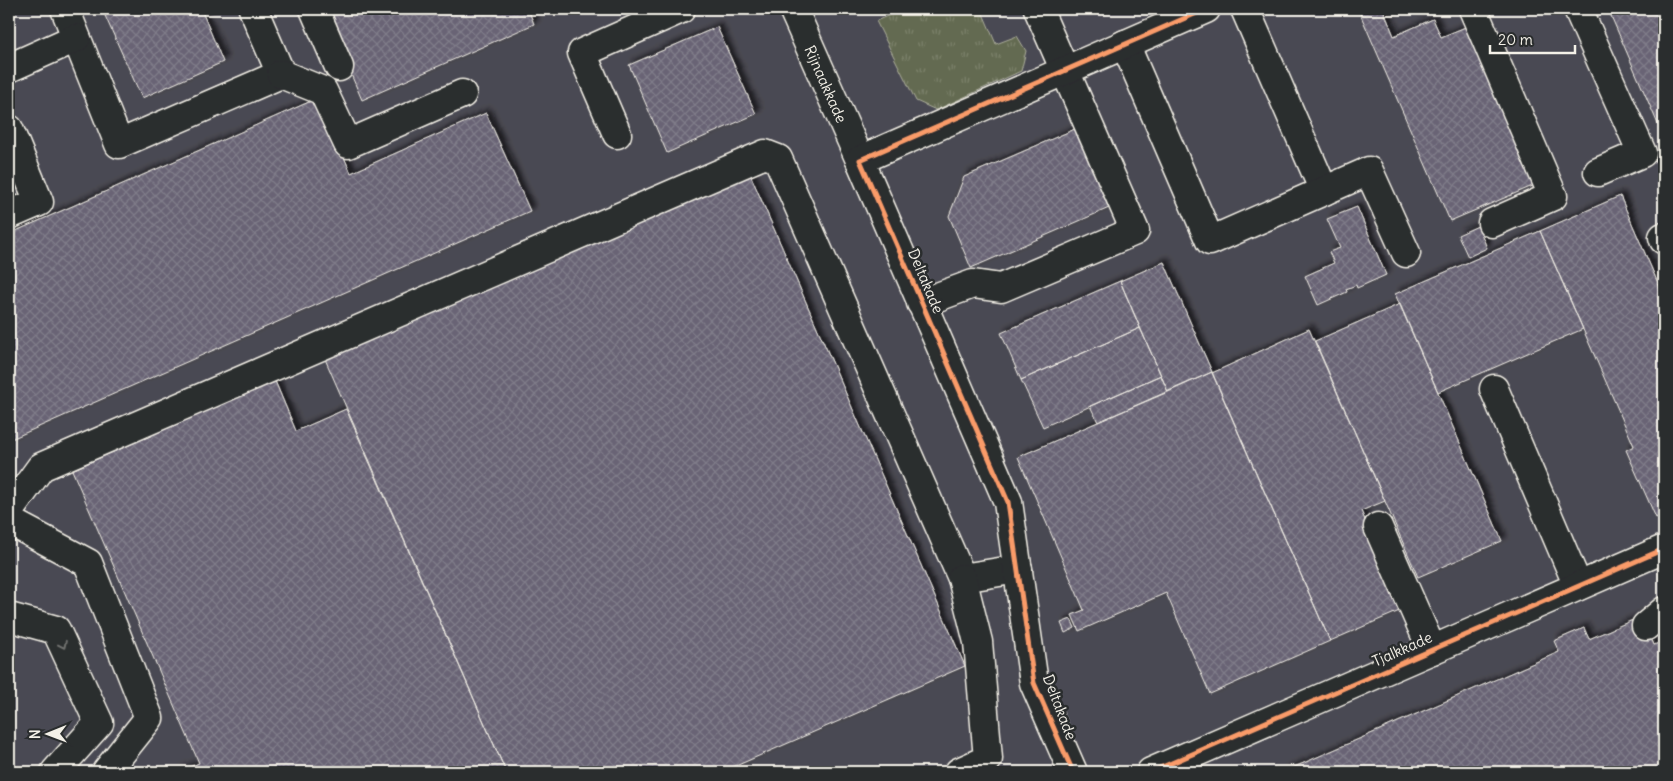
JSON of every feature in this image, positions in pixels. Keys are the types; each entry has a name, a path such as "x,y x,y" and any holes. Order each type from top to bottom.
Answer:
{"street":[{"path":"64,9 119,144 281,74"},
{"path":"253,9 281,74 323,91 348,144 462,94"},
{"path":"314,9 340,67"},
{"path":"617,134 582,53 681,9"},
{"name":"Rijnaakkade","path":"793,9 860,160"},
{"path":"921,303 973,284 1001,288 1135,231 1038,9"},
{"path":"860,160 1206,9"},
{"path":"1245,9 1324,191"},
{"path":"1473,9 1553,196 1492,223"},
{"path":"1578,9 1642,153 1598,172"},
{"path":"9,68 76,38"},
{"path":"1125,44 1210,241 1369,171 1406,252"},
{"path":"9,129 39,202 9,215"},
{"path":"9,511 41,467 765,154 778,160 962,578 978,642 988,759 959,772"},
{"name":"Deltakade","path":"860,160 1008,502 1034,683 1073,772"},
{"path":"1494,389 1578,586"},
{"path":"9,521 88,563 145,709 148,718 106,772"},
{"path":"1378,527 1432,650"},
{"name":"Tjalkkade","path":"1151,772 1664,549"},
{"path":"962,578 1018,570"},
{"path":"9,617 56,630 99,723 55,772"}],"shaded area":[{"path":"9,9 1664,9 1664,772 9,772"}],"green space":[{"path":"903,9 981,9 996,44 1017,36 1026,51 1021,71 936,110 916,101 876,21"}],"building":[{"path":"102,9 201,9 223,62 142,98"},
{"path":"323,9 528,9 534,24 362,100"},
{"path":"1358,9 1383,9 1394,36 1433,19 1441,37 1473,24 1542,182 1450,221"},
{"path":"1608,9 1664,9 1664,138"},
{"path":"717,27 756,114 667,153 629,65"},
{"path":"318,98 351,173 486,113 530,211 9,440 9,234"},
{"path":"1075,129 1109,208 971,268 949,216 964,177"},
{"path":"750,174 965,666 722,772 506,772 325,359"},
{"path":"1620,196 1664,297 1664,514 1656,518 1626,450 1634,446 1540,231"},
{"path":"1357,207 1386,275 1357,288 1356,285 1346,289 1347,292 1318,305 1305,276 1334,263 1329,252 1340,248 1327,219"},
{"path":"1478,226 1487,248 1468,257 1458,235"},
{"path":"1540,231 1583,329 1438,392 1395,294"},
{"path":"1164,262 1212,372 1168,392 1120,281"},
{"path":"1120,281 1140,328 1021,380 1001,333"},
{"path":"1400,304 1502,541 1418,577 1315,341"},
{"path":"1140,328 1161,375 1043,427 1021,380"},
{"path":"1309,329 1385,501 1361,511 1404,609 1330,641 1212,373"},
{"path":"1212,372 1330,641 1210,694 1166,593 1079,631 1072,615 1084,610 1018,457"},
{"path":"1161,375 1168,392 1098,422 1090,406"},
{"path":"275,381 296,431 346,409 506,772 178,772 199,763 72,470"},
{"path":"1642,616 1654,645 1664,641 1664,772 1283,772 1559,652 1554,641 1584,628 1589,639"},
{"path":"1071,619 1075,628 1065,633 1061,623"}],"cycle path":[{"path":"1073,772 1034,683 1008,502 860,160 1206,9"},
{"path":"1151,772 1664,549"}]}
